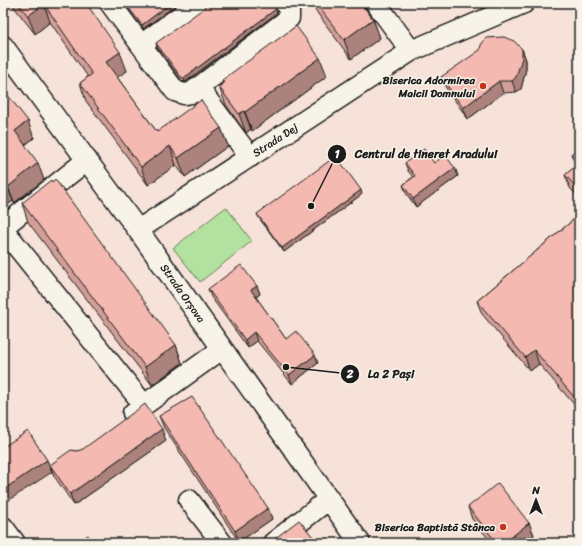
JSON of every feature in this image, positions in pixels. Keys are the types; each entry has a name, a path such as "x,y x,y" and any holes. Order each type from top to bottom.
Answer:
{"street":[{"path":"110,3 175,91 184,94 191,93 289,18 289,10 285,3"},
{"path":"141,45 198,3"},
{"path":"376,3 411,51"},
{"name":"Strada Dej","path":"138,230 411,51 524,3"},
{"name":"Strada Orșova","path":"3,46 138,230 360,543"},
{"path":"198,87 250,157"},
{"path":"87,160 3,228 144,405"},
{"path":"118,423 222,349"},
{"path":"273,543 329,499"},
{"path":"189,500 222,543"},
{"path":"3,527 15,543"}],"green space":[{"path":"226,207 252,241 200,282 173,248"}],"building":[{"path":"18,3 86,3 120,52 106,62 157,132 201,100 221,128 178,158 170,146 141,167 80,83 92,74 44,4 28,16"},
{"path":"125,3 171,3 142,25"},
{"path":"207,3 272,3 276,9 184,78 181,77 156,43 204,8"},
{"path":"316,3 361,3 373,19 344,40"},
{"path":"296,26 320,58 245,112 244,111 239,114 219,87 224,83 222,80"},
{"name":"Biserica Adormirea Maicii Domnului","path":"504,37 514,41 522,49 522,58 516,77 512,81 499,81 463,108 441,77 480,50 481,45 486,38"},
{"path":"3,89 28,121 15,131 38,163 8,187 7,185 3,188"},
{"path":"579,147 579,162 571,154"},
{"path":"424,149 434,163 445,155 455,168 413,199 403,185 415,176 405,163"},
{"path":"336,156 361,190 282,248 257,214"},
{"path":"579,163 579,190 565,175"},
{"path":"55,179 176,345 145,367 22,203 51,180 52,182"},
{"path":"579,215 579,394 575,398 534,350 525,357 477,301"},
{"path":"241,265 257,286 251,290 286,339 296,331 315,355 289,375 254,332 245,340 208,289"},
{"path":"192,397 268,508 235,531 159,416"},
{"path":"145,404 162,429 70,494 50,465 71,450 77,451 83,449"},
{"path":"28,431 47,460 3,490 3,447"},
{"name":"Biserica Baptistă Stânca","path":"498,483 529,523 504,543 497,543 468,507"},
{"path":"299,520 318,543 269,543"},
{"path":"88,535 94,543 77,543"}],"place":[{"name":"Biserica Adormirea Maicii Domnului","path":"483,86"},
{"name":"Centrul de tineret Aradului","path":"311,206"},
{"name":"La 2 Pași","path":"286,367"},
{"name":"Biserica Baptistă Stânca","path":"503,527"}]}
